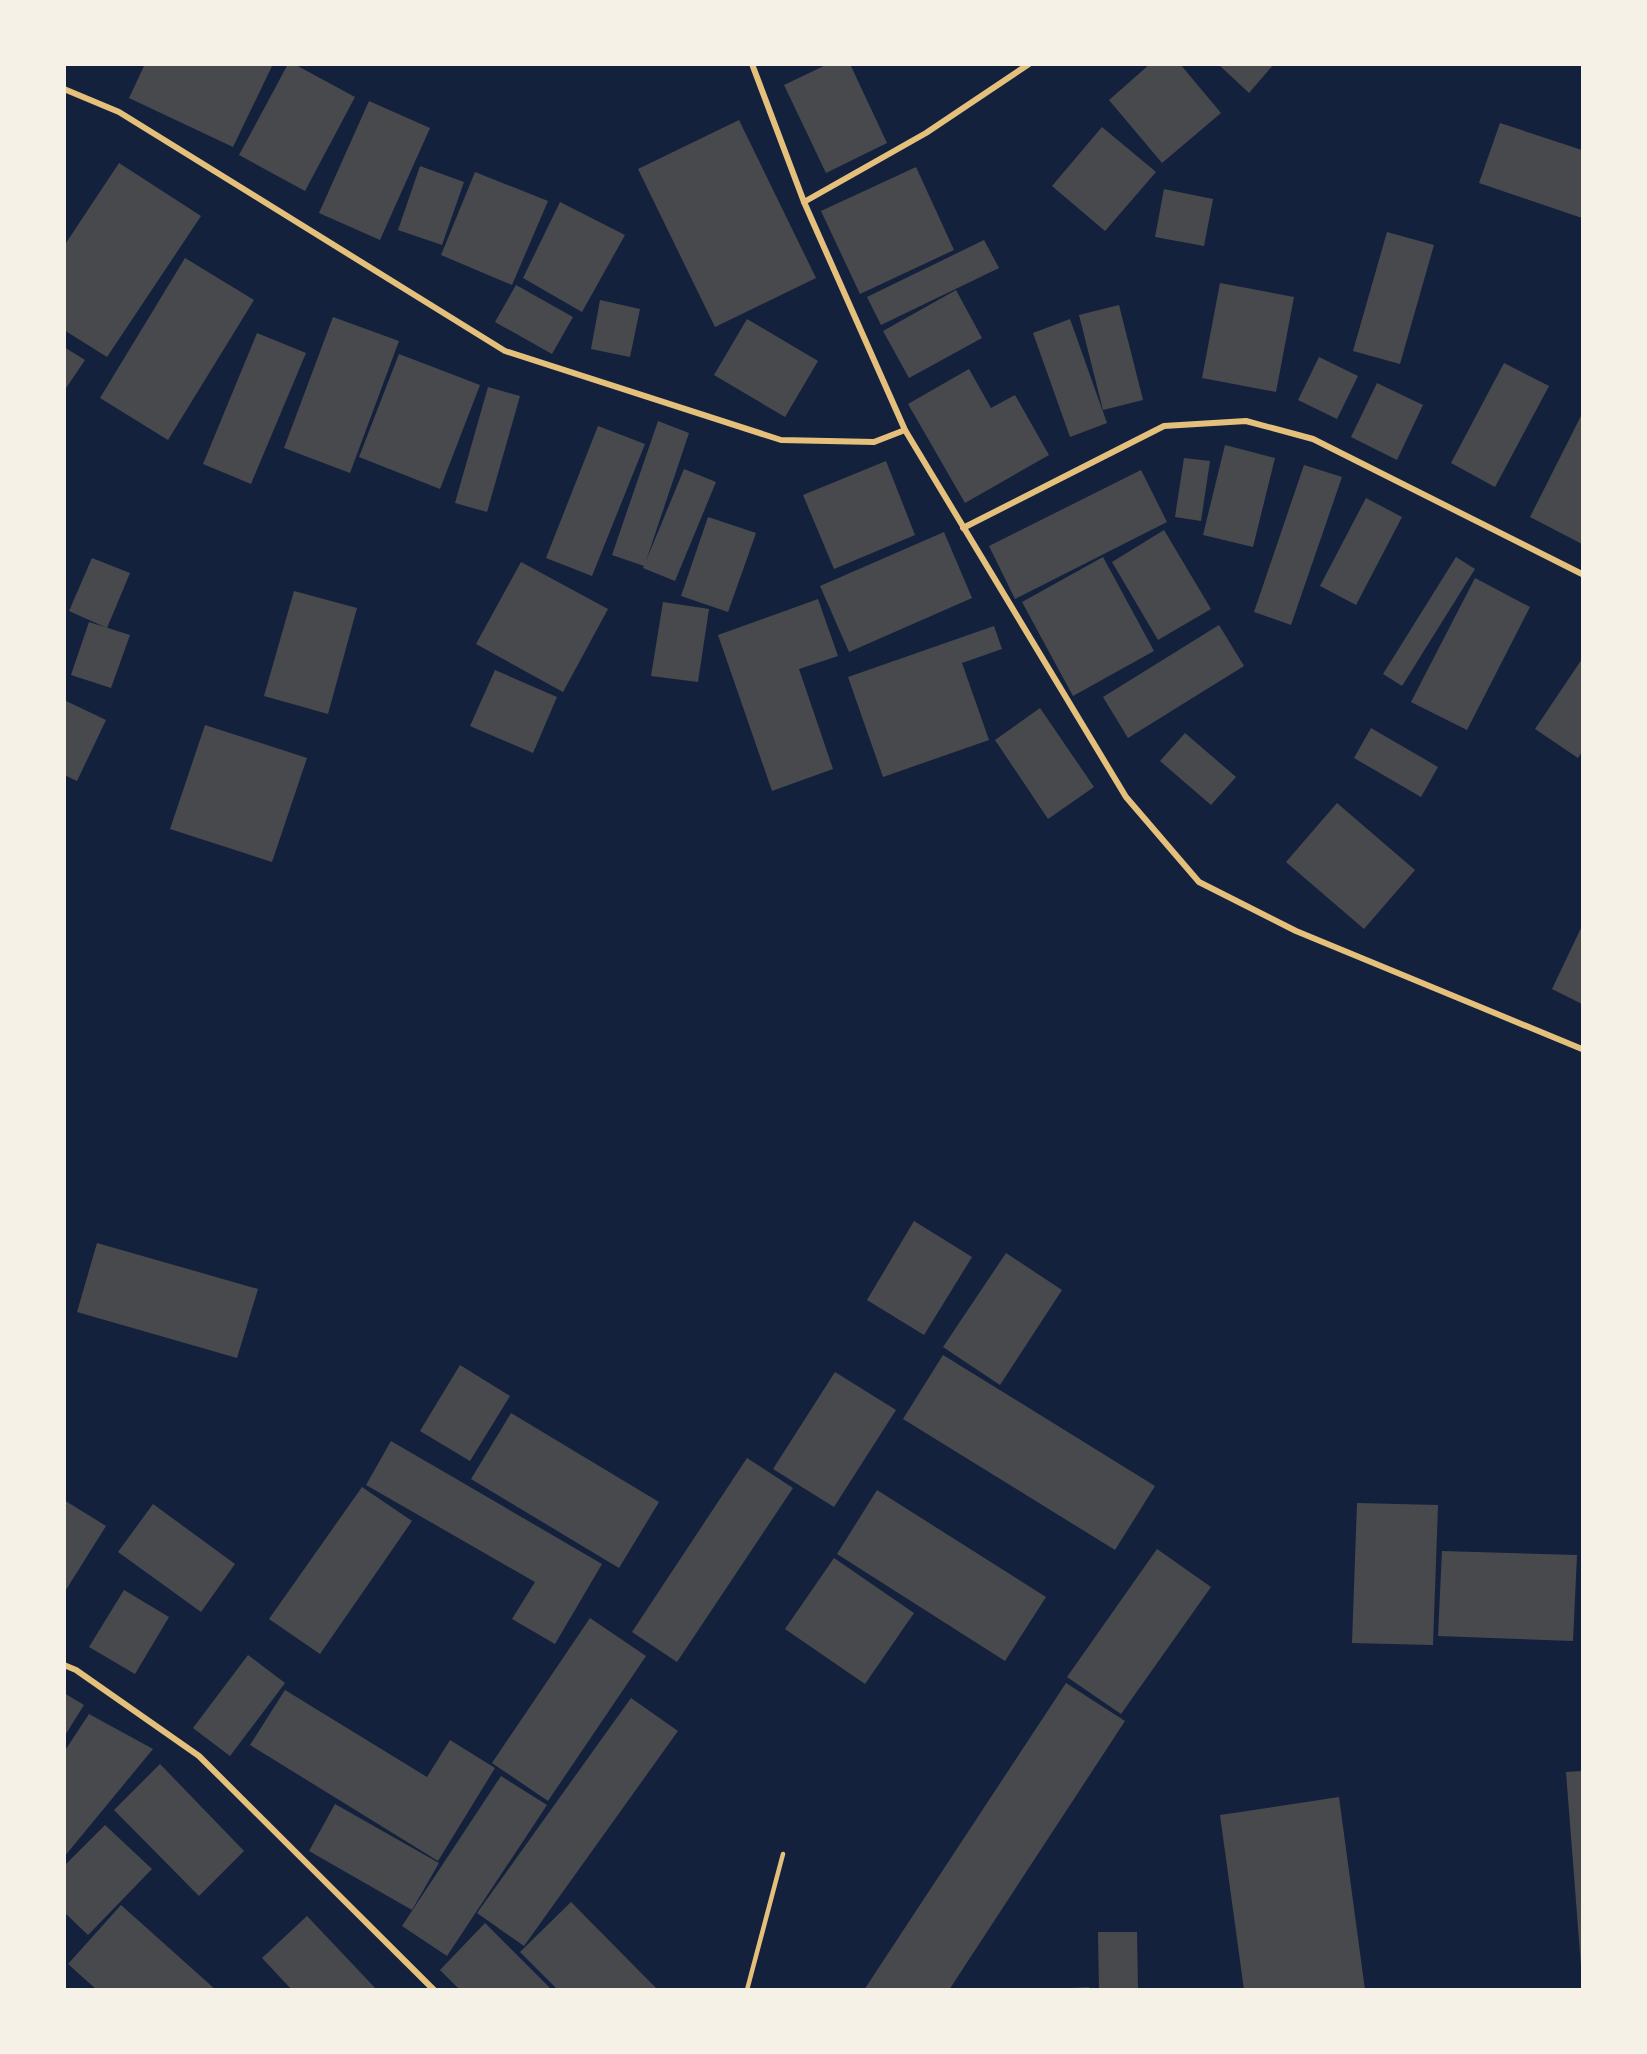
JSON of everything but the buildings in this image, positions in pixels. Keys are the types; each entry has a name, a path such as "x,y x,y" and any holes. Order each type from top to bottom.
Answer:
{"street":[{"path":"752,64 804,202 905,430 1126,797 1199,882 1296,931 1582,1049"},
{"path":"804,202 926,133 1029,64"},
{"path":"64,89 119,112 505,351 781,440 874,442 905,430"},
{"path":"963,528 1164,426 1246,421 1313,439 1582,574"},
{"path":"64,1665 75,1670 199,1756 435,1989"}],"lane":[{"path":"747,1989 783,1854"}]}
